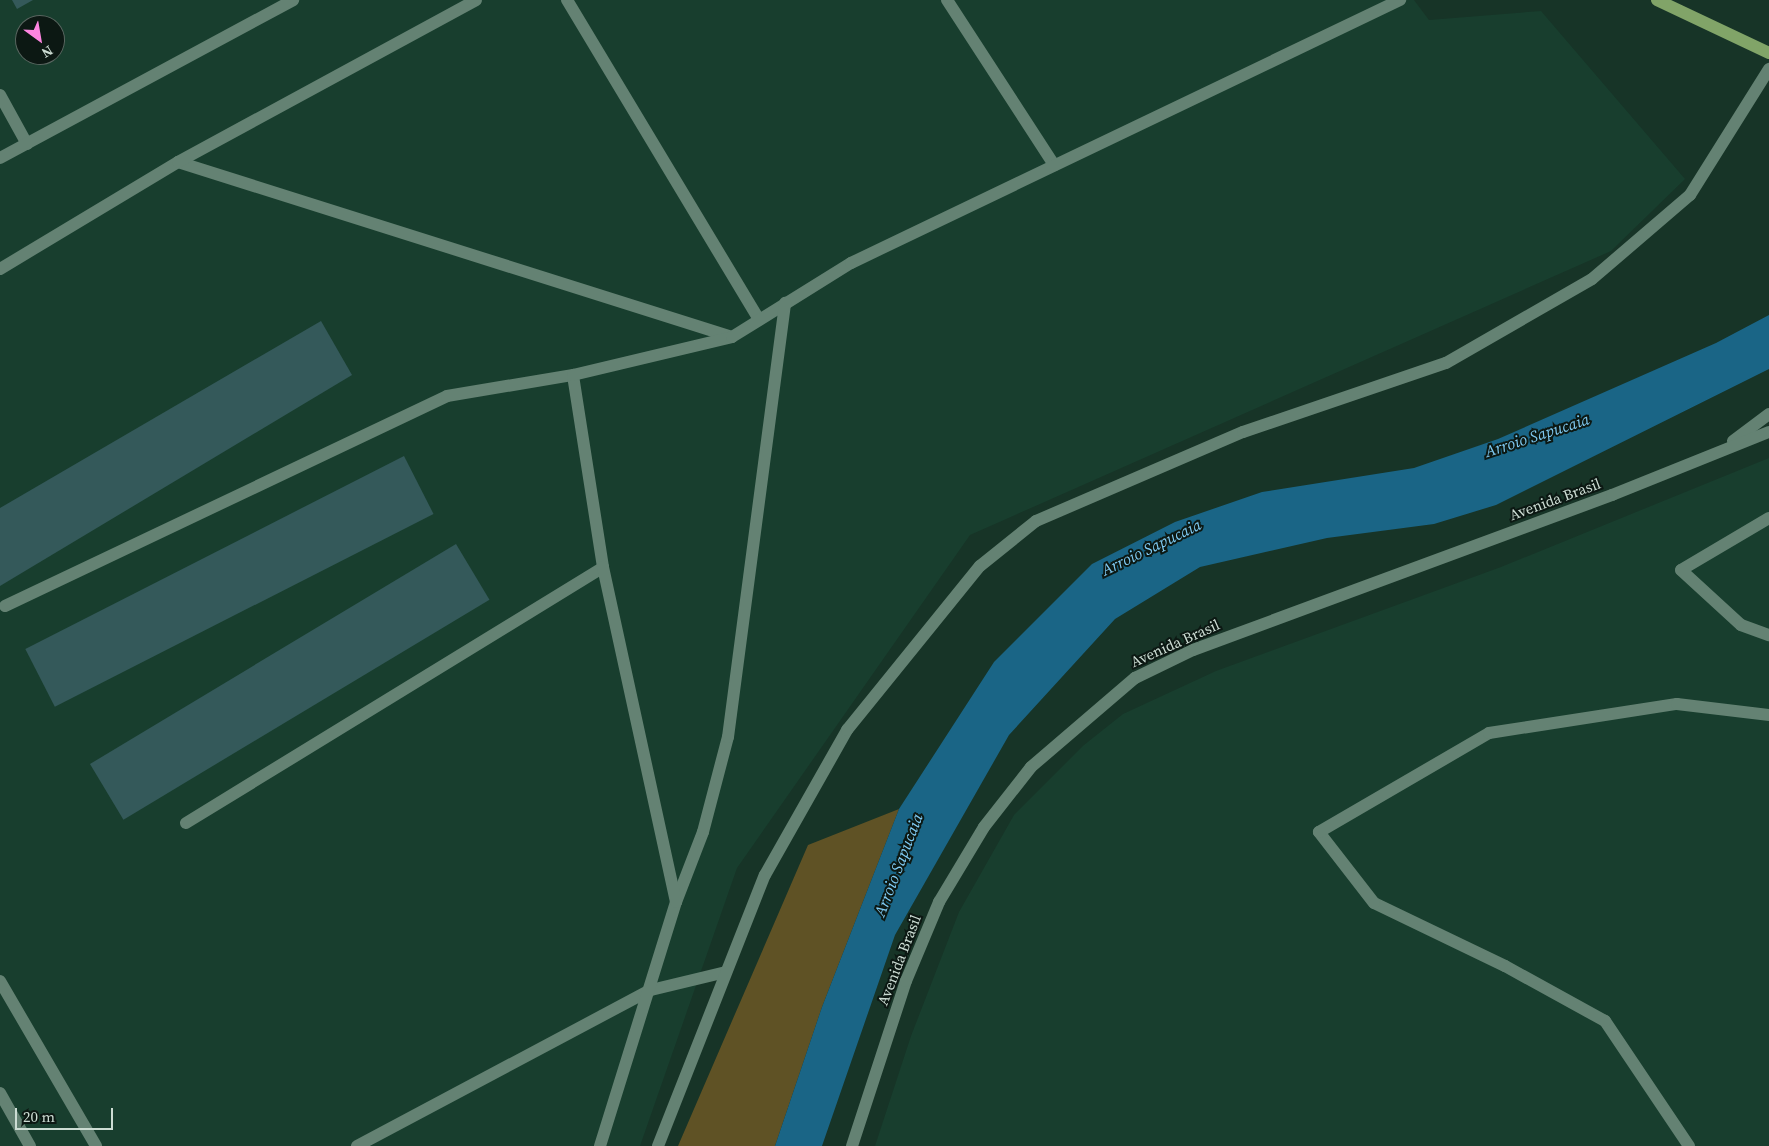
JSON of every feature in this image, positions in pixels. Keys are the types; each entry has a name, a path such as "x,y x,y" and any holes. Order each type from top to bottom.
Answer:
{"main road":[{"path":"0,158 293,0"},
{"path":"0,269 178,162 476,0"},
{"path":"567,0 759,320"},
{"path":"947,0 1054,165"},
{"path":"5,606 447,396 573,375 732,337 850,262 1400,0"},
{"path":"1657,0 1769,53"},
{"path":"658,1146 765,876 847,730 980,566 1036,521 1243,432 1446,363 1592,279 1690,195 1769,69"},
{"path":"0,95 27,144"},
{"path":"178,162 732,337"},
{"path":"600,1146 651,990 676,902 703,832 728,736 785,303"},
{"path":"573,375 603,568 676,902"},
{"name":"Avenida Brasil","path":"1723,448 1769,414"},
{"name":"Avenida Brasil","path":"852,1146 906,981 939,902 984,827 1031,767 1096,709 1135,678 1193,650 1612,495 1723,448 1769,432"},
{"path":"1769,518 1681,570 1741,626 1769,635"},
{"path":"186,823 603,568"},
{"path":"1689,1146 1605,1021 1505,966 1374,903 1319,832 1489,733 1678,704 1769,715"},
{"path":"357,1146 651,990 726,972"},
{"path":"0,981 96,1146"},
{"path":"0,1093 30,1146"}],"shaded area":[{"path":"0,0 1414,0 1429,20 1541,11 1685,179 1611,251 970,535 737,868 640,1146 0,1146"},
{"path":"1769,458 1769,1146 875,1146 911,1036 959,912 1014,815 1084,745 1123,714 1216,671 1501,567"},
{"path":"899,809 822,1007 775,1146 678,1146 808,845"}],"water":[{"name":"Arroio Sapucaia","path":"1769,315 1769,369 1496,505 1434,524 1327,538 1200,567 1115,619 1009,735 895,935 822,1146 775,1146 822,1007 899,809 994,662 1092,564 1175,522 1262,492 1414,468 1498,439 1716,343"}],"building":[{"path":"12,0 33,0 17,9"},
{"path":"321,321 352,375 0,586 0,508"},
{"path":"404,456 434,514 55,707 25,649"},
{"path":"456,544 489,600 123,820 90,764"}]}
